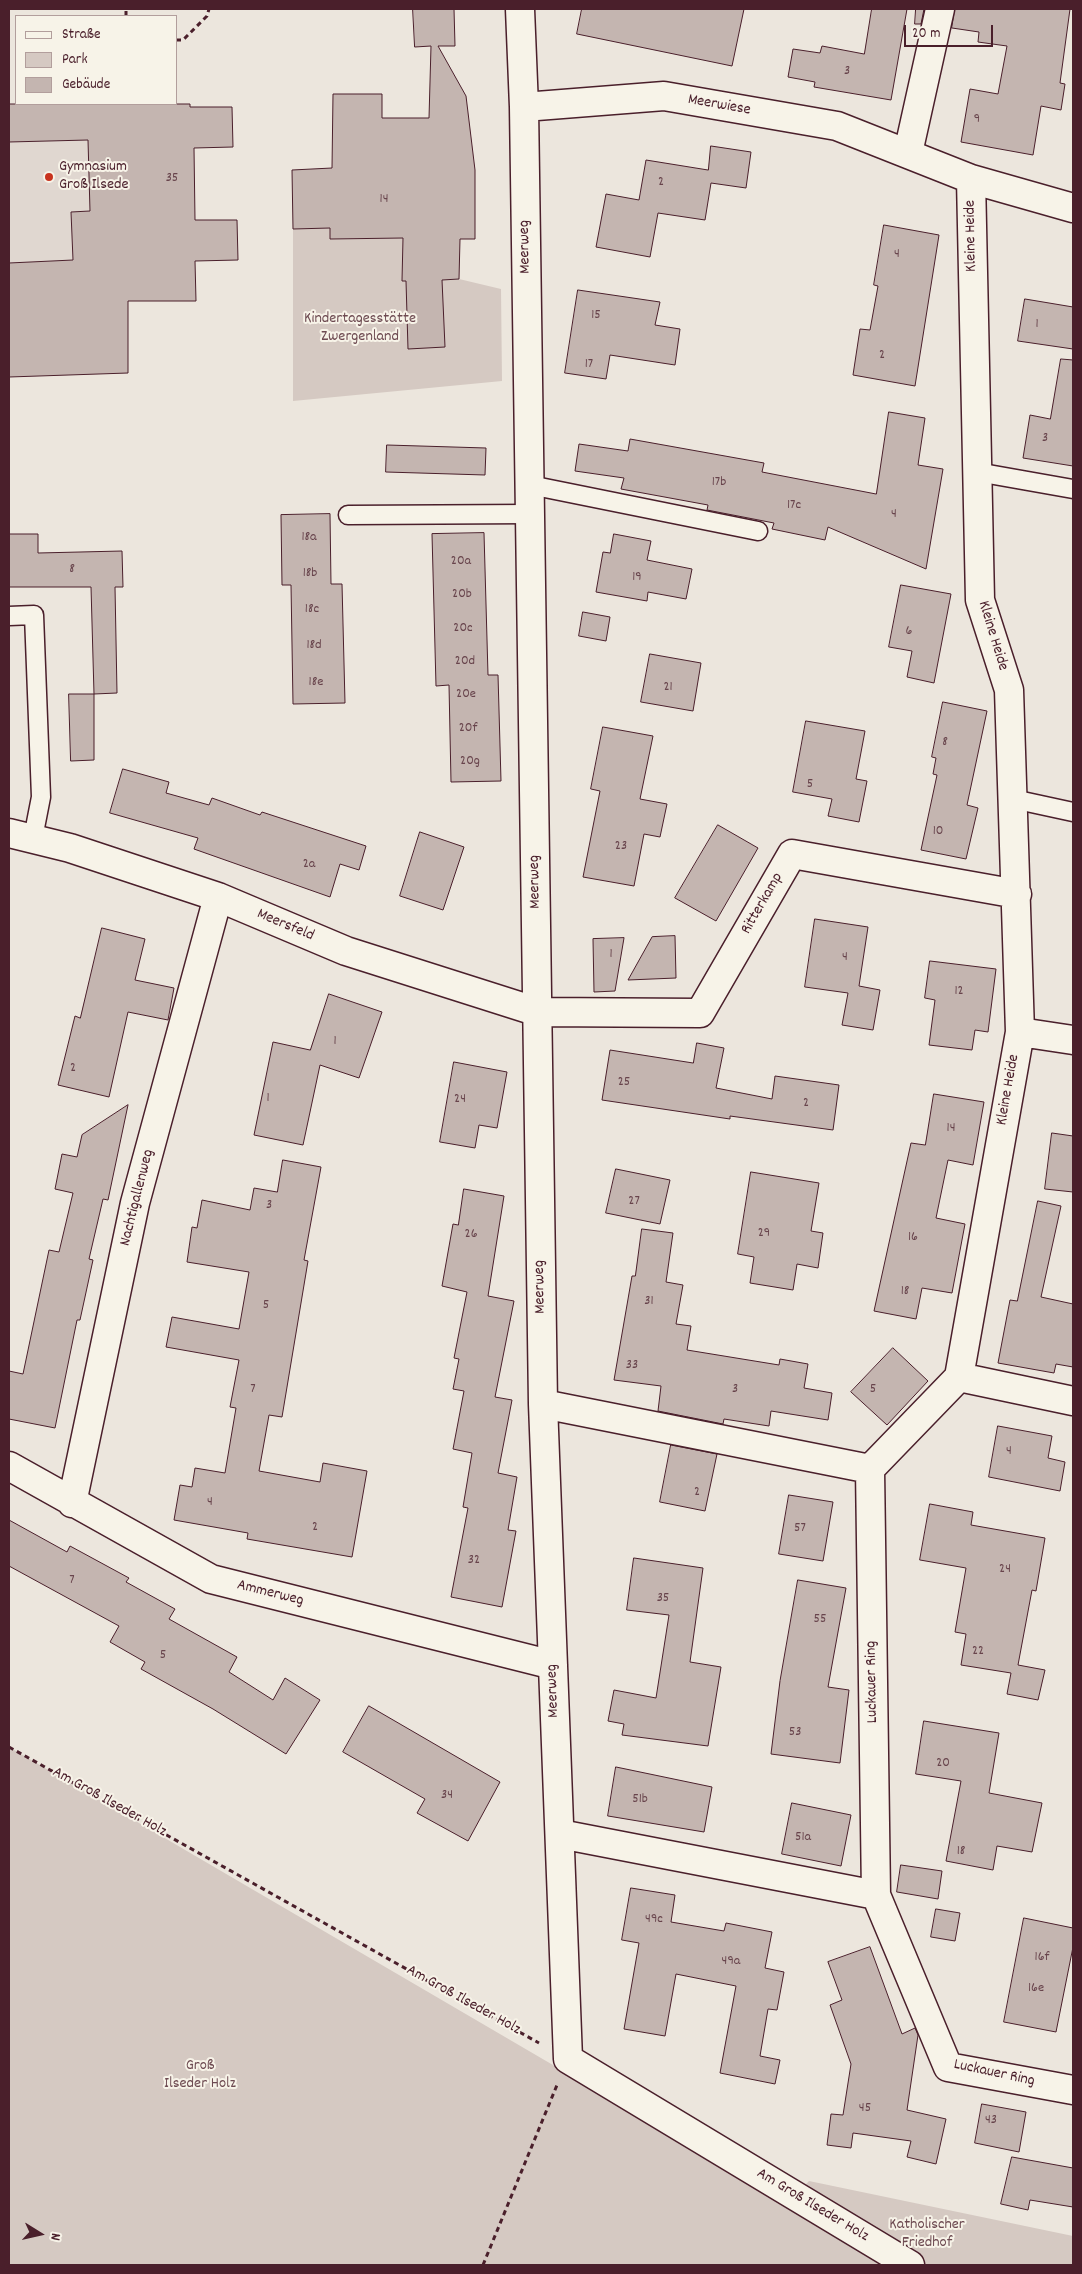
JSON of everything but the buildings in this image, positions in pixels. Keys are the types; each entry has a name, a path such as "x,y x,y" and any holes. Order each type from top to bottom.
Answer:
{"street":[{"name":"Meerweg","path":"520,9 524,107 543,1404 568,2059"},
{"path":"908,153 940,9"},
{"name":"Meerwiese","path":"524,107 664,96 837,126 971,179 1073,208"},
{"name":"Kleine Heide","path":"959,1377 1020,1032 1009,690 980,600 971,179"},
{"name":"Meersfeld","path":"21,835 218,897 346,952 538,1012"},
{"name":"Ritterkamp","path":"538,1012 700,1012 792,854 1017,894"},
{"name":"Nachtigallenweg","path":"72,1503 135,1203 218,897"},
{"path":"1020,1032 1073,1040"},
{"path":"543,1404 870,1470 959,1377 1073,1401"},
{"name":"Ammerweg","path":"9,1466 72,1503 211,1579 553,1665"},
{"name":"Luckauer Ring","path":"870,1470 876,1895 948,2067 1073,2090"},
{"path":"560,1834 876,1895"},
{"name":"Am Groß Ilseder Holz","path":"568,2059 910,2265"}],"lane":[{"path":"977,472 1073,489"},
{"path":"530,485 758,530"},
{"path":"348,515 530,514"},
{"name":"Meersfeld","path":"9,616 34,615 41,797 21,835"},
{"path":"1013,799 1073,812"}],"path":[{"path":"178,40 183,40 207,16 209,9"},
{"name":"Am Groß Ilseder Holz","path":"9,1747 568,2059"},
{"path":"483,2265 568,2059"}],"shaded area":[{"name":"Gymnasium Groß Ilsede","path":"88,140 90,211 71,212 73,260 9,263 9,142"}],"green space":[{"name":"Kindertagesstätte Zwergenland","path":"330,228 331,239 403,238 402,281 459,279 501,289 502,381 293,401 293,229"},
{"name":"Groß Ilseder Holz","path":"9,1747 789,2203 889,2265 9,2265"},
{"name":"Katholischer Friedhof","path":"809,2181 1073,2236 1073,2265 918,2265 799,2192"}],"place":[{"name":"Gymnasium Groß Ilsede","path":"49,177"}]}
